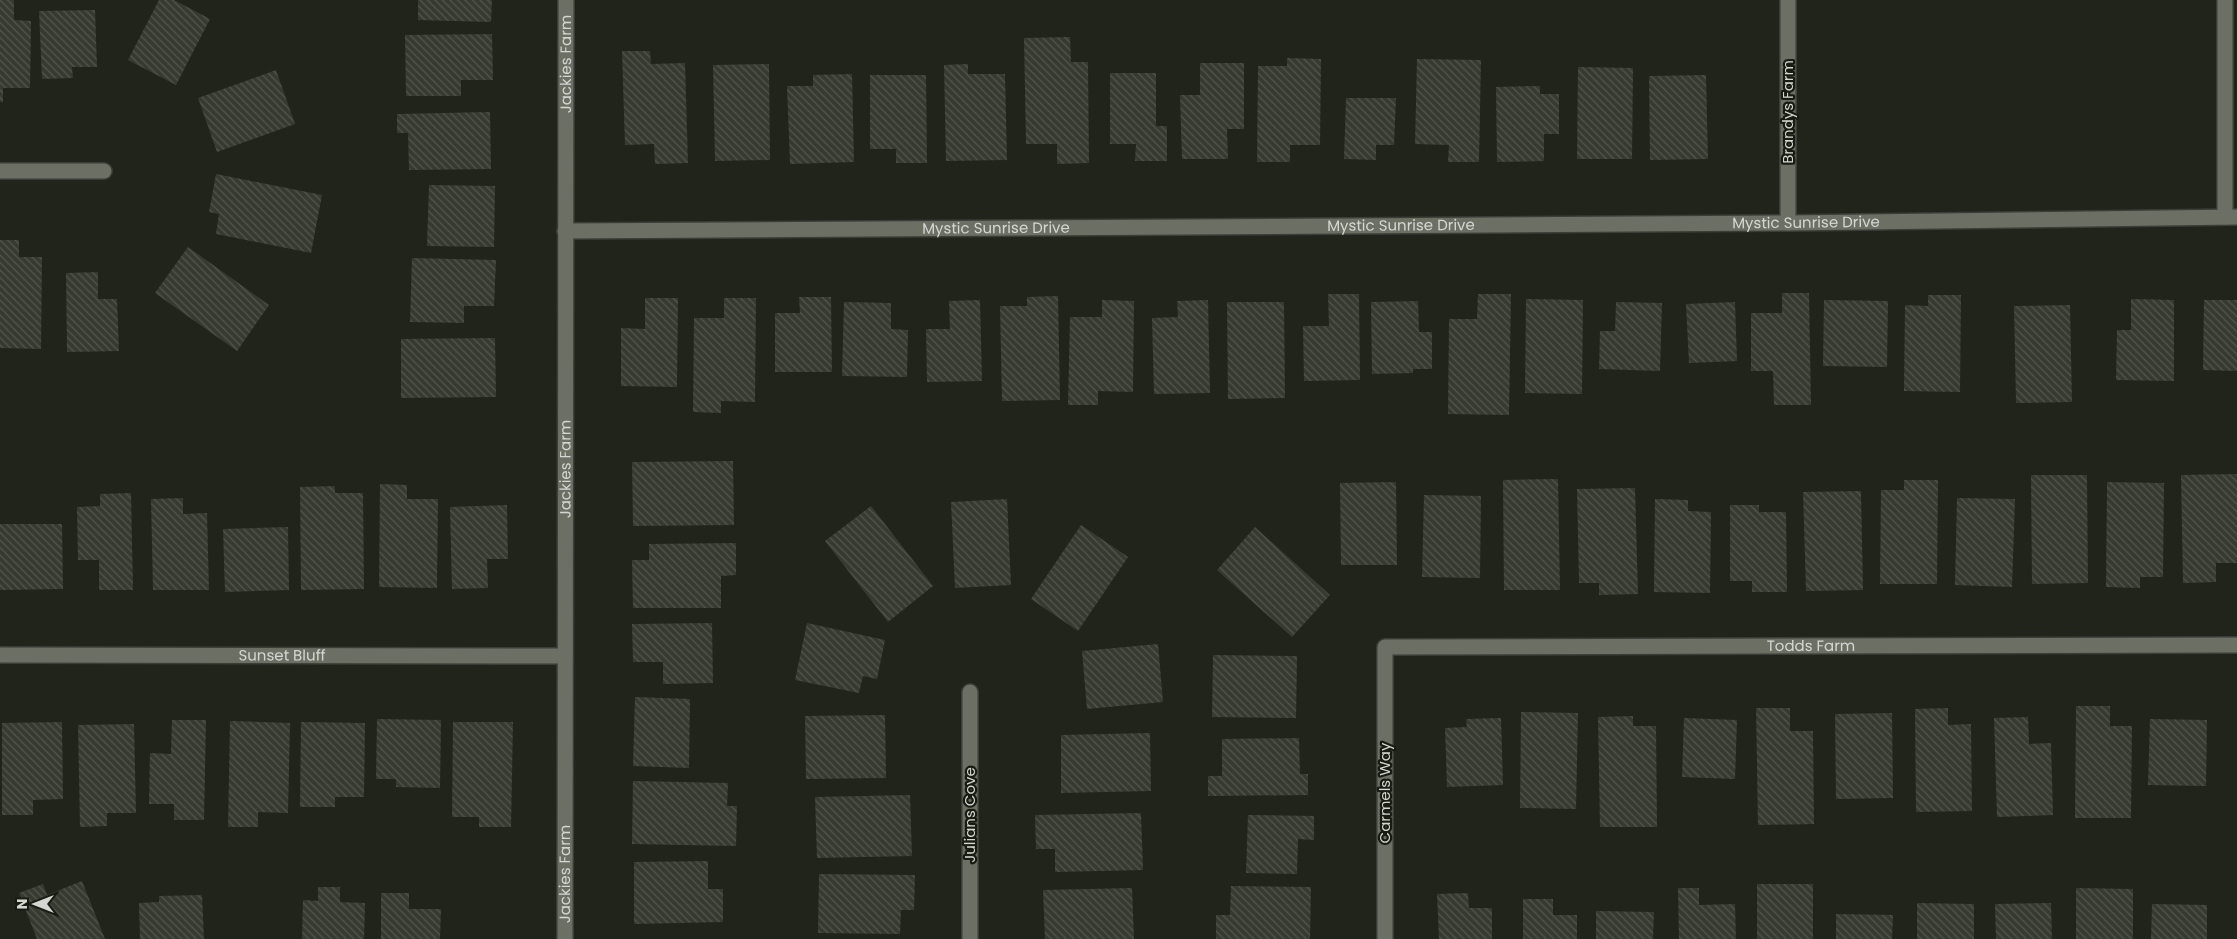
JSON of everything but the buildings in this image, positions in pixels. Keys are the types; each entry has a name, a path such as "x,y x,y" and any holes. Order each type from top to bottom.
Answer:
{"street":[{"name":"Jackies Farm","path":"566,0 566,939"},
{"name":"Brandys Farm","path":"1788,0 1788,223"},
{"path":"2225,0 2231,217"},
{"path":"0,171 104,171"},
{"name":"Mystic Sunrise Drive","path":"565,231 1788,223 2231,217"},
{"name":"Todds Farm","path":"1385,647 2237,645"},
{"name":"Carmels Way","path":"1385,647 1385,939"},
{"name":"Sunset Bluff","path":"0,655 565,656"},
{"name":"Julians Cove","path":"970,692 970,939"}]}
